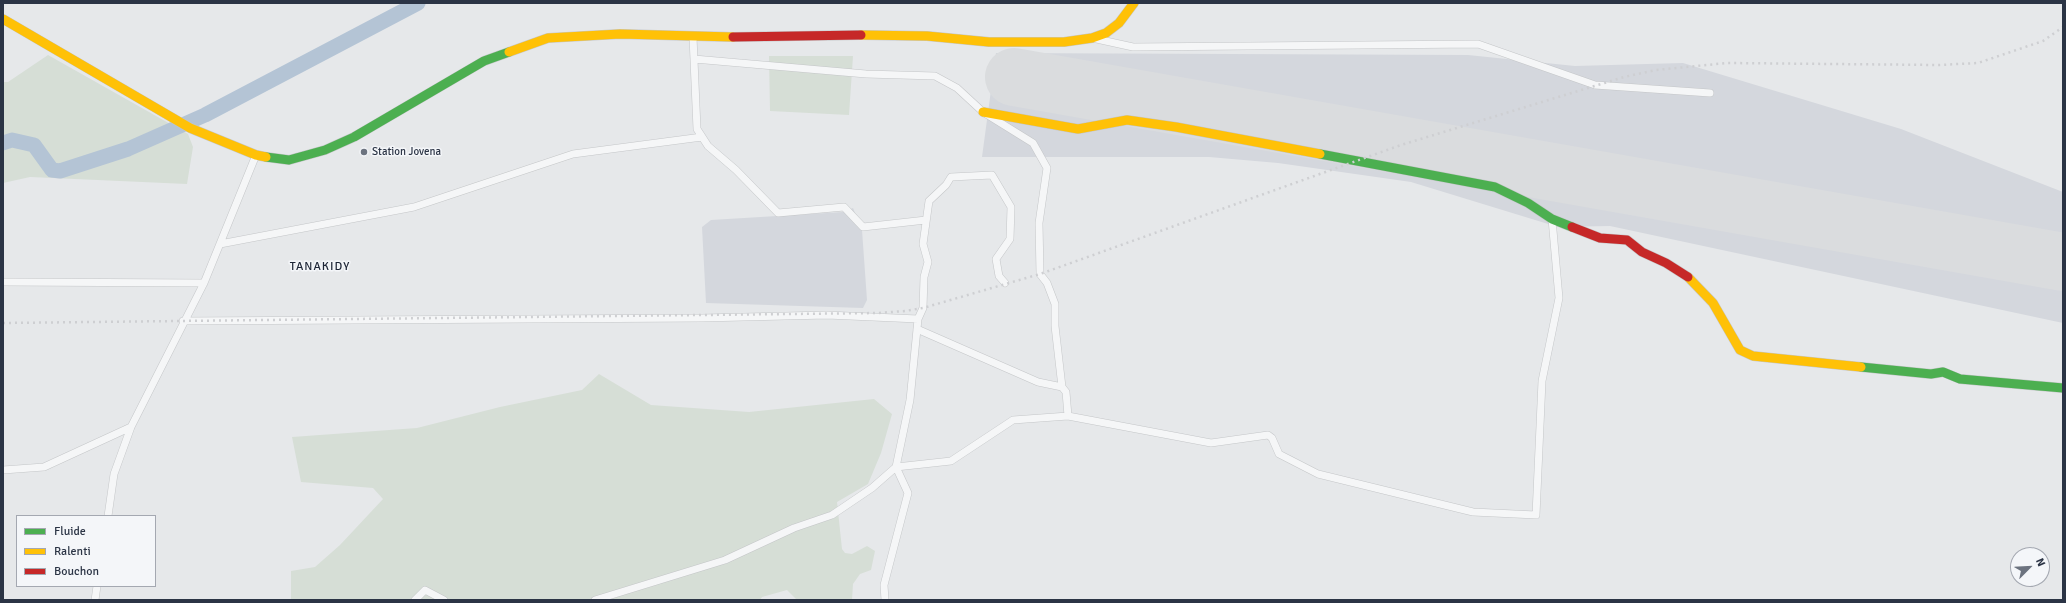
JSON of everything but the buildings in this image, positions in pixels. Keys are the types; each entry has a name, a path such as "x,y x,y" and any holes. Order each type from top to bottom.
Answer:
{"main road":[{"path":"3,19 175,121 256,155 289,160 325,150 354,137 484,61 548,38 620,34 693,37 905,36 989,42 1064,42 1092,38 1106,33 1119,23 1133,4"},
{"path":"983,112 1078,129 1127,120 1176,127 1404,168 1495,187 1528,203 1552,220 1600,238 1627,240 1642,252 1666,263 1692,279 1713,303 1740,350 1753,356 1931,374 1943,372 1960,379 2063,388"}],"street":[{"path":"693,37 697,129 708,146 736,170 778,213 844,206 863,227 926,220"},
{"path":"1092,38 1134,47 1478,44 1595,85 1710,93"},
{"path":"694,59 866,74 935,76 957,88 983,112 1033,144 1047,168 1039,223 1040,274 1047,282 1054,304 1062,386 1066,392 1068,416"},
{"path":"220,244 414,207 573,154 702,136"},
{"path":"108,515 114,474 131,427 183,321 204,283 256,155"},
{"path":"595,600 725,560 794,528 832,515 872,488 896,466 910,400 918,319 923,308 924,277 928,262 923,244 929,201 946,185 951,177 992,175 1011,207 1010,239 996,259 998,276 1005,283"},
{"path":"896,466 951,460 1013,420 1068,416 1211,442 1268,435 1272,438 1279,454 1318,474 1473,512 1536,515 1542,382 1559,298 1552,220"},
{"path":"3,282 204,283"},
{"path":"183,321 694,318 827,315 918,319"},
{"path":"917,328 1038,382 1062,386"},
{"path":"3,470 44,467 131,427"},
{"path":"885,600 884,585 908,493 896,466"},
{"path":"95,600 97,587"},
{"path":"415,600 425,590 444,600"}],"shaded area":[{"path":"996,53 1468,55 1575,66 1683,63 1901,129 2063,192 2063,323 1610,226 1558,227 1411,182 1278,163 1209,157 982,157"},
{"path":"48,55 188,134 193,147 187,184 30,177 3,183 3,82 8,82"},
{"path":"769,56 853,56 849,115 770,111"},
{"path":"853,208 862,230 867,300 863,308 706,303 702,227 711,220 843,212"},
{"path":"599,374 651,405 749,412 874,399 892,414 881,453 868,484 837,502 842,549 845,553 852,554 867,546 875,551 871,570 860,574 853,584 852,600 797,600 787,590 762,597 760,600 291,600 291,571 315,567 340,545 383,499 373,488 301,482 292,437 417,428 500,407 582,390"}],"waterway":[{"path":"3,143 12,140 34,145 52,170 60,171 128,149 205,115 418,3"}],"runway":[{"path":"1014,77 2063,262"}],"railway":[{"path":"3,323 878,313 905,311 923,308 1040,274 1401,145 1624,77 1656,70 1727,63 1939,65 1978,63 2043,41 2063,27"}],"traffic: fast":[{"path":"266,157 289,160 325,150 354,137 484,61 509,52"},
{"path":"1320,154 1495,187 1528,203 1552,219 1572,227"},
{"path":"1861,367 1931,374 1943,372 1960,379 2063,388"}],"traffic: slow":[{"path":"861,35 927,36 989,42 1064,42 1092,38 1106,33 1119,23 1134,3"},
{"path":"3,19 190,128 256,155 266,157"},
{"path":"509,52 548,38 620,34 733,37"},
{"path":"983,112 1078,129 1127,120 1176,127 1320,154"},
{"path":"1688,277 1713,303 1740,350 1753,356 1861,367"}],"traffic: jam":[{"path":"733,37 861,35"},
{"path":"1572,227 1600,238 1627,240 1642,252 1666,263 1688,277"}],"place":[{"name":"Station Jovena","path":"364,152"}],"district":[{"name":"TANAKIDY","path":"320,267"}]}
